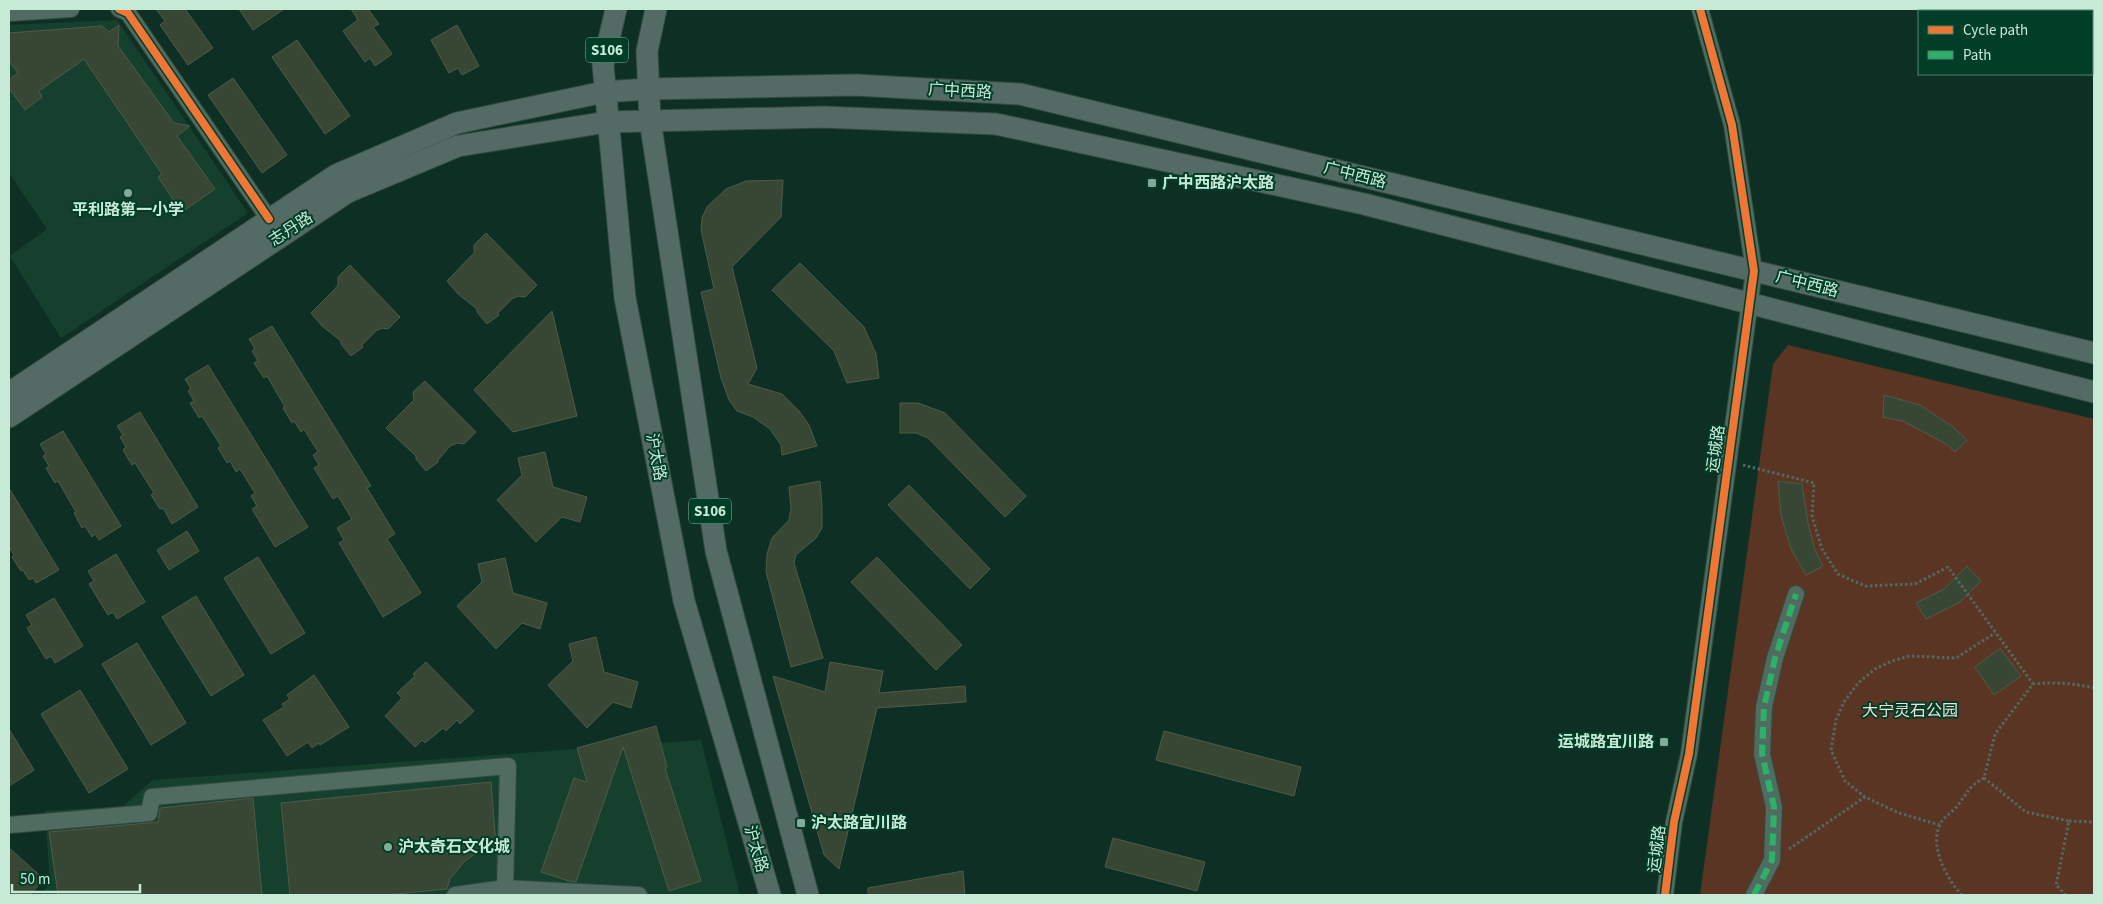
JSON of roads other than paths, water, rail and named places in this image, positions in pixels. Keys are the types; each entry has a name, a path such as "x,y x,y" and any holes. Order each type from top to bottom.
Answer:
{"main road":[{"name":"沪太路","path":"616,9 604,65 604,92 625,298 684,601 770,895"},
{"name":"S106","path":"656,9 647,51 650,120 716,551 808,895"},
{"name":"广中西路","path":"604,92 648,89 855,85 1020,94 2094,353"},
{"name":"志丹路","path":"9,393 336,174 457,123 604,92"},
{"name":"广中西路","path":"607,122 823,117 996,124 1364,204 2094,392"},
{"name":"志丹路","path":"9,417 348,192 458,146 607,122"}],"street":[{"path":"9,13 71,9"},
{"path":"119,9 128,13 269,219"},
{"name":"运城路","path":"1665,895 1674,822 1689,754 1754,271 1732,125 1700,9"},
{"path":"1754,895 1772,860 1774,807 1762,754 1764,707 1775,658 1796,594"},
{"path":"9,825 149,813 152,796 508,766 505,888"},
{"path":"455,895 505,888 639,895"}],"place":[{"name":"广中西路沪太路","path":"1152,183"},
{"name":"平利路第一小学","path":"128,193"},
{"name":"运城路宜川路","path":"1664,742"},
{"name":"沪太路宜川路","path":"801,823"},
{"name":"沪太奇石文化城","path":"388,847"}],"park label":[{"name":"大宁灵石公园","path":"1910,711"}]}
